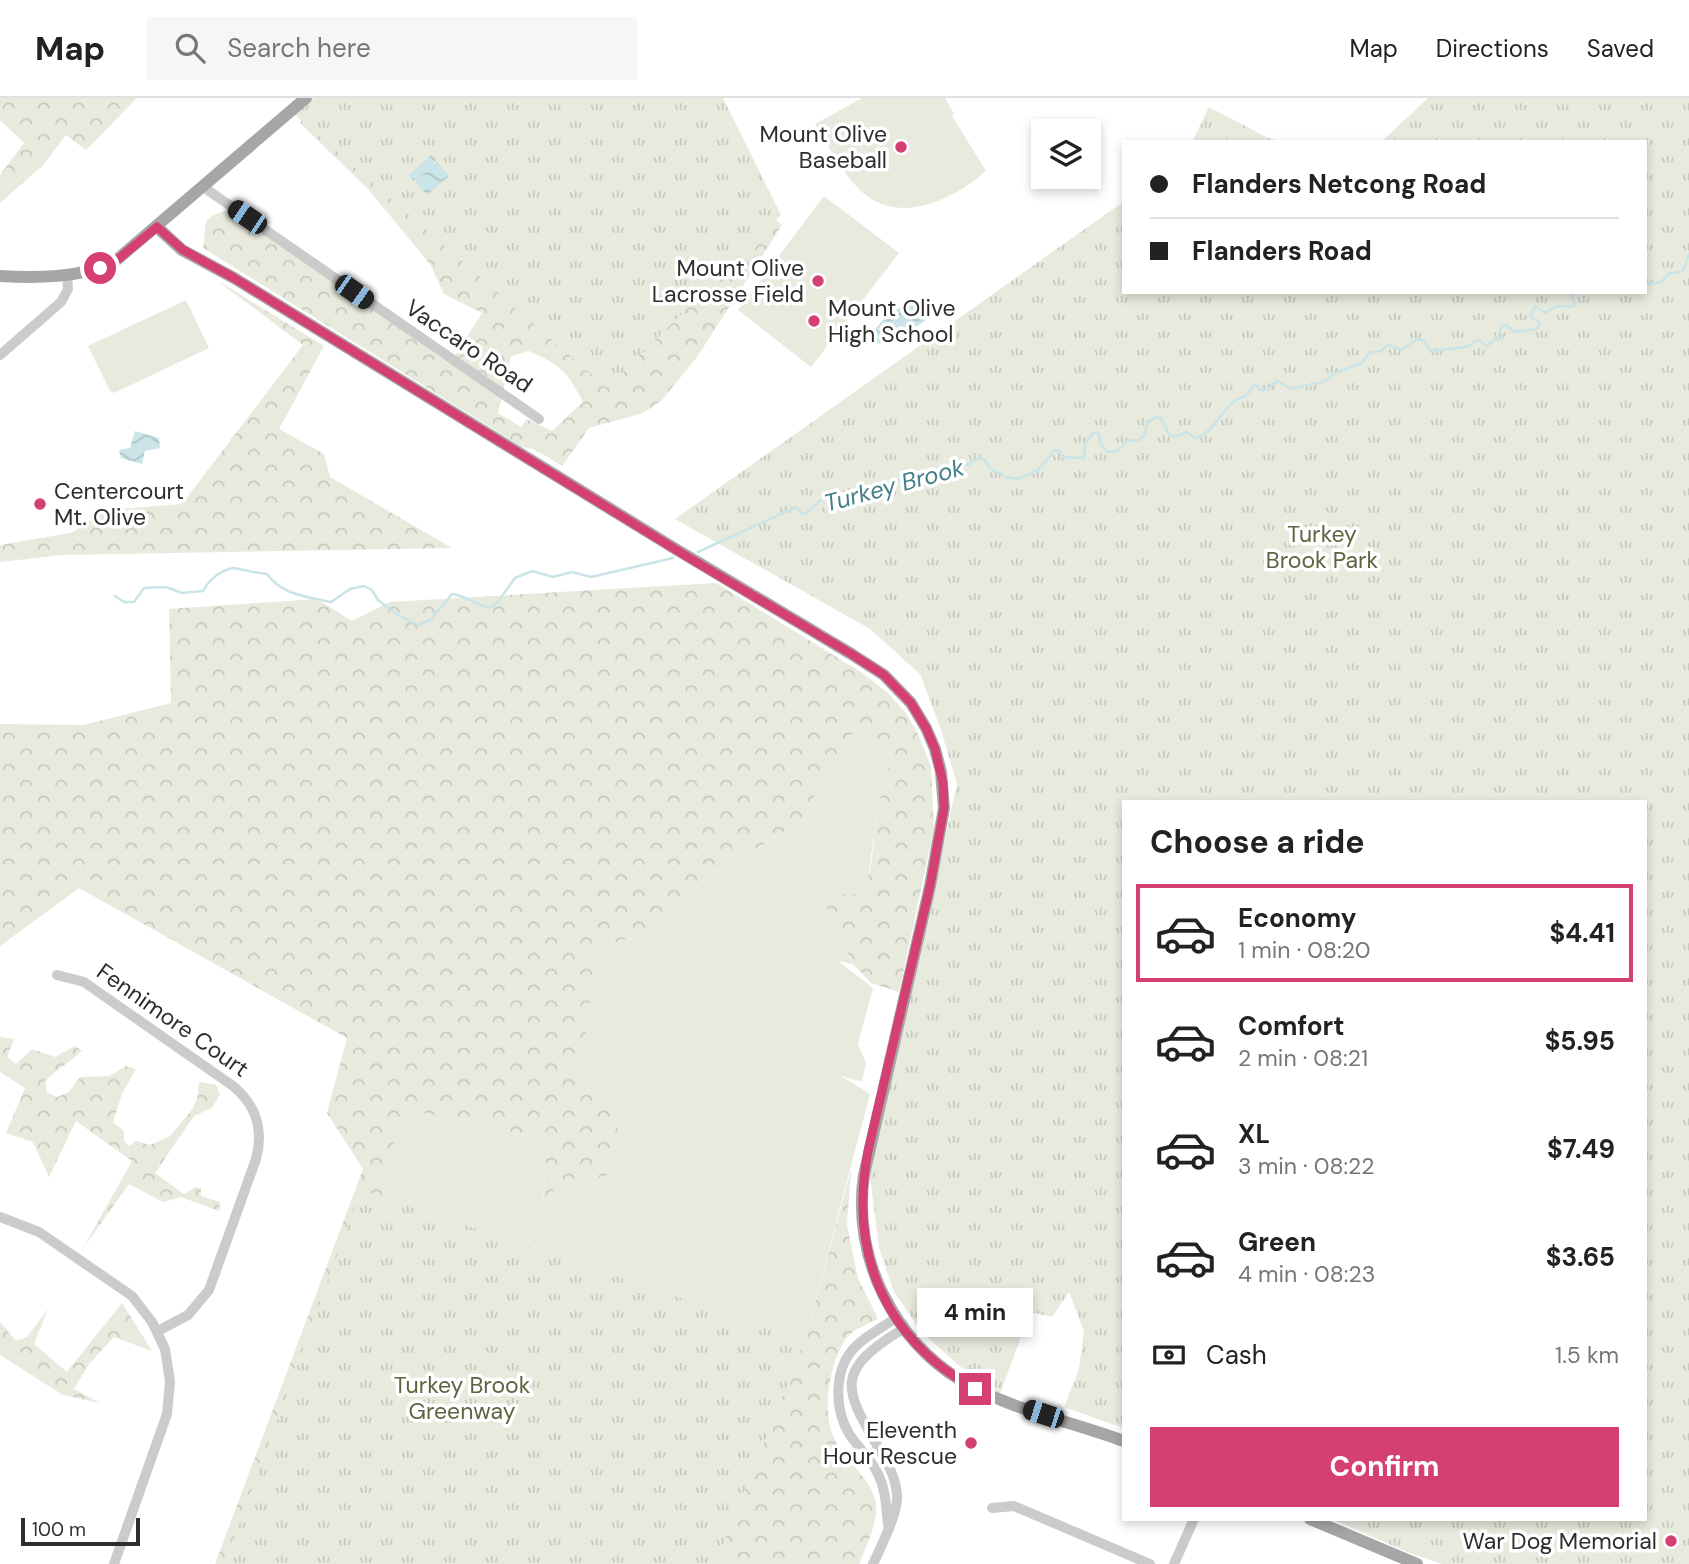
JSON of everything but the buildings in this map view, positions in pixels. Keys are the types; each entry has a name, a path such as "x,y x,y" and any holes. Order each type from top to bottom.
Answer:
{"main road":[{"path":"0,276 67,274 113,263 306,98"},
{"path":"157,227 183,250 234,278 853,655 884,675 911,703 935,749 943,783 944,808 930,886 870,1142 862,1191 862,1221 870,1259 881,1291 899,1324 928,1357 975,1389 1122,1440"},
{"path":"1314,1521 1394,1560 1417,1564"}],"street":[{"name":"Vaccaro Road","path":"205,185 209,191 539,419"},
{"path":"0,355 61,302 68,289 67,274"},
{"name":"Fennimore Court","path":"57,975 84,982 233,1086 248,1100 258,1122 259,1144 256,1159 213,1282 194,1310 183,1319 158,1331"},
{"path":"0,1217 39,1232 118,1286 139,1304 158,1331 165,1349 170,1391 167,1414 114,1564"},
{"path":"888,1525 886,1498 881,1480 870,1460 846,1429 838,1393 842,1369 851,1351 860,1342 899,1324"},
{"path":"873,1564 897,1506 896,1482 854,1405 851,1384 861,1360 887,1339 899,1324"},
{"path":"992,1508 1014,1506 1150,1564"},
{"path":"1174,1564 1193,1521"}],"green space":[{"path":"0,98 137,98 86,150 66,135 44,164 0,203 0,175 24,143 0,120"},
{"path":"314,98 723,98 781,215 607,388 295,115"},
{"name":"Mount Olive Baseball","path":"862,98 945,98 954,114 952,116 986,171 957,192 923,206 888,206 872,199 845,173 815,124"},
{"name":"Turkey Brook Park","path":"1428,98 1689,98 1689,1564 1442,1564 1407,1552 1337,1521 1647,1521 1647,800 1122,800 1122,1428 1064,1407 1079,1369 1084,1331 1069,1292 1052,1317 1030,1312 1000,1394 958,1365 921,1331 894,1292 879,1248 870,1176 957,784 940,727 920,674 870,629 675,519 1122,203 1122,294 1647,294 1647,140 1383,140"},
{"path":"1209,107 1276,140 1193,140"},
{"path":"310,112 761,206 782,225 697,357 662,400 643,413 589,428 562,466 534,449 522,447 203,248 208,219 228,210 450,364 482,313 444,294 430,264 368,189 300,123","holes":["529,351 562,370 583,402 552,431 527,419 521,427 498,413 511,356"]},
{"name":"Mount Olive Lacrosse Field","path":"824,196 899,253 811,367 738,310"},
{"path":"215,279 324,346 279,429 324,454 330,477 452,548 62,555 0,562 0,545 71,533 106,510 182,504 303,345"},
{"path":"186,300 209,348 114,393 110,391 88,346"},
{"path":"716,583 864,674 889,694 906,713 919,736 931,767 934,829 899,992 871,983 853,964 826,906 843,894 859,895 864,887 870,867 878,807 892,755 859,725 831,761 804,819 699,884 657,930 598,948 579,1081 621,1115 606,1177 560,1180 543,1207 547,1144 506,1130 406,1109 395,1139 380,1208 743,1391 805,1340 851,1170 847,1225 858,1278 878,1319 852,1333 840,1349 831,1375 828,1405 832,1432 837,1443 866,1482 876,1504 872,1531 859,1564 215,1564 363,1169 327,1113 347,1038 79,888 0,946 0,724 84,725 171,703 169,609 317,599 352,621 390,602"},
{"path":"859,725 892,755 877,812 868,878 864,889 859,895 826,906 853,964 838,961 873,988 858,1044 866,1063 862,1082 841,1076 870,1094 805,1340 305,1352 406,1108 506,1130 547,1144 543,1205 560,1180 606,1177 621,1115 579,1081 598,948 657,930 699,884 804,819 831,761"},
{"path":"0,1037 14,1039 7,1057 16,1064 32,1049 55,1057 75,1046 82,1051 45,1081 47,1092 57,1097 69,1092 80,1077 109,1076 126,1066 136,1069 122,1094 113,1122 124,1131 124,1141 129,1146 136,1141 150,1145 170,1136 197,1100 199,1082 216,1085 220,1094 212,1108 194,1116 155,1173 184,1194 196,1187 201,1189 201,1196 220,1202 219,1211 181,1197 163,1202 129,1184 82,1250 132,1161 76,1121 49,1177 33,1142 6,1133 25,1088 0,1072"},
{"name":"Turkey Brook Greenway","path":"361,1190 805,1340 715,1564 225,1564"},
{"path":"122,1303 152,1351 114,1337 89,1364 74,1389 100,1403 63,1395 0,1355 0,1322 16,1341 27,1337 48,1309 34,1344 67,1372"}],"water":[{"path":"431,155 436,160 432,164 437,162 449,176 427,195 415,182 430,168 413,181 409,175"},
{"path":"907,304 919,309 925,321 892,342 874,344 870,338 881,322"},
{"path":"135,431 159,438 160,448 145,451 142,464 121,458 119,450 130,448"}],"waterway":[{"name":"Turkey Brook","path":"1647,284 1658,283 1668,274 1683,271 1689,254"},
{"name":"Turkey Brook","path":"698,552 796,507 806,514 821,500 879,490 889,483 956,463 968,465 979,458 984,459 991,469 1017,479 1037,471 1055,450 1060,451 1062,457 1084,458 1085,444 1094,432 1099,434 1100,442 1107,452 1116,451 1126,441 1140,440 1144,436 1147,423 1156,417 1161,418 1170,436 1187,432 1195,438 1209,430 1231,404 1246,396 1255,384 1261,390 1268,389 1277,381 1292,389 1323,382 1337,372 1362,363 1369,353 1381,351 1388,345 1402,350 1417,339 1424,341 1431,351 1466,347 1479,340 1487,346 1494,340 1503,338 1501,326 1506,325 1515,332 1537,329 1540,323 1530,316 1535,306 1545,313 1557,306 1573,307 1575,305 1572,294"},
{"name":"Turkey Brook","path":"115,596 124,602 134,602 144,588 166,587 182,593 203,591 216,576 234,568 267,574 288,591 331,602 350,589 364,586 372,590 378,600 396,614 418,625 430,620 452,594 490,608 497,603 515,578 532,571 553,577 572,572 591,577 673,558"}],"place":[{"name":"Mount Olive Baseball","path":"901,147"},
{"name":"Mount Olive Lacrosse Field","path":"818,281"},
{"name":"Mount Olive High School","path":"814,321"},
{"name":"Centercourt Mt. Olive","path":"40,504"},
{"name":"Eleventh Hour Rescue","path":"971,1443"},
{"name":"War Dog Memorial","path":"1671,1541"}],"route":[{"path":"100,268 117,260 157,227 183,250 234,278 691,559 853,655 884,675 911,703 935,749 943,783 944,808 939,845 906,995 868,1151 863,1183 862,1221 881,1291 903,1329 928,1357 975,1389"}]}
